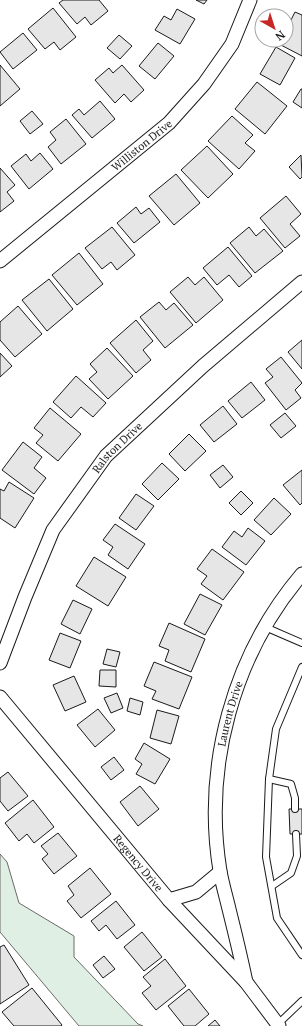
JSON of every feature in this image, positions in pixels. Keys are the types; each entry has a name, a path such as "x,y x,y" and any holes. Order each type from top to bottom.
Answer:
{"street":[{"name":"Williston Drive","path":"0,261 169,123 204,84 232,44 250,0"},
{"name":"Ralston Drive","path":"0,663 25,596 53,530 106,456 203,366 302,282"},
{"name":"Laurent Drive","path":"246,982 220,872 215,804 217,773 230,707 240,678 265,626 278,605 302,574"},
{"name":"Regency Drive","path":"0,697 169,900 246,982 278,1025"},
{"path":"169,900 196,892 220,872"}],"lane":[{"path":"265,626 302,643"},
{"path":"302,667 276,729 269,779 266,857 278,918 302,955"},
{"path":"269,779 292,784 295,798 295,809"},
{"path":"272,886 291,873 297,856 296,834"},
{"path":"278,1025 302,1002"}],"green space":[{"path":"0,854 7,862 19,903 74,936 74,957 138,1024 143,1026 79,1026 0,932"}],"building":[{"path":"63,0 99,0 108,11 91,25 85,17 77,24 59,3"},
{"path":"196,0 207,0 204,4"},
{"path":"53,8 76,37 60,50 54,42 45,49 28,29"},
{"path":"177,9 195,19 180,44 155,30 164,16 171,20"},
{"path":"295,12 302,15 302,56 287,48 294,48"},
{"path":"23,33 37,50 13,69 0,52"},
{"path":"119,35 132,46 120,59 107,48"},
{"path":"158,43 174,56 155,79 139,66"},
{"path":"275,48 295,58 280,85 260,74"},
{"path":"0,65 20,89 0,106"},
{"path":"122,65 144,90 131,102 124,94 115,103 95,80 109,68 113,73"},
{"path":"257,82 287,106 265,134 235,109"},
{"path":"302,89 302,108 293,102"},
{"path":"100,101 115,119 92,138 72,115 79,109 84,115"},
{"path":"32,111 43,124 30,134 20,121"},
{"path":"232,116 253,135 245,143 255,151 239,169 208,141"},
{"path":"66,119 86,144 61,164 48,147 56,140 50,132"},
{"path":"207,146 233,174 208,198 181,170"},
{"path":"40,153 53,169 29,189 11,166 26,154 31,161"},
{"path":"301,155 302,177 300,179 289,167"},
{"path":"0,168 15,185 7,192 14,201 0,212"},
{"path":"176,174 200,203 174,225 149,196"},
{"path":"286,196 301,214 290,224 300,236 285,248 260,218"},
{"path":"136,207 141,214 149,208 160,222 134,243 117,223"},
{"path":"112,227 135,255 117,270 111,262 102,269 85,248"},
{"path":"249,227 256,236 264,229 283,251 255,273 230,243"},
{"path":"228,247 252,276 239,287 229,275 217,285 203,268"},
{"path":"79,253 103,284 77,305 52,275"},
{"path":"188,277 195,285 204,277 223,300 196,323 170,292"},
{"path":"49,279 73,309 47,331 22,300"},
{"path":"159,302 166,310 174,303 193,325 165,348 140,317"},
{"path":"18,306 42,334 15,357 0,340 0,322"},
{"path":"136,320 153,341 143,350 151,360 136,373 110,343"},
{"path":"302,340 302,369 288,352"},
{"path":"107,348 133,376 108,399 89,379 97,372 90,364"},
{"path":"0,353 12,366 0,377"},
{"path":"281,357 302,383 295,390 301,398 286,410 265,383 273,377 266,369"},
{"path":"76,376 106,403 93,417 81,407 71,418 53,402"},
{"path":"251,382 265,400 242,418 228,401"},
{"path":"223,406 237,424 214,442 200,425"},
{"path":"50,408 81,434 58,461 36,443 43,435 34,428"},
{"path":"285,413 296,426 281,438 270,425"},
{"path":"189,434 206,451 185,471 169,454"},
{"path":"23,442 42,457 34,468 46,478 34,494 2,470"},
{"path":"162,463 179,479 158,500 142,484"},
{"path":"223,465 233,477 220,488 210,475"},
{"path":"302,470 302,503 300,505 283,485"},
{"path":"9,482 34,498 15,528 0,518 0,489 4,491"},
{"path":"241,491 253,503 241,515 229,503"},
{"path":"136,494 154,506 136,530 119,518"},
{"path":"274,498 291,514 271,535 254,520"},
{"path":"115,524 145,544 128,569 108,555 113,547 103,540"},
{"path":"248,528 265,541 246,565 222,547 234,531 242,537"},
{"path":"212,549 244,572 223,600 201,584 207,576 197,569"},
{"path":"94,557 126,577 108,606 76,586"},
{"path":"200,594 222,605 205,635 184,624"},
{"path":"73,600 92,609 80,634 61,624"},
{"path":"169,623 205,639 191,672 165,661 169,650 159,646"},
{"path":"60,633 81,641 70,668 49,660"},
{"path":"107,649 120,652 116,667 103,664"},
{"path":"154,662 192,677 179,709 152,699 156,691 144,686"},
{"path":"100,670 116,670 116,687 99,686"},
{"path":"74,676 86,702 65,711 53,685"},
{"path":"117,693 123,708 111,713 104,698"},
{"path":"130,698 143,702 140,715 127,711"},
{"path":"98,709 115,730 95,747 77,725"},
{"path":"157,710 179,716 171,744 150,738"},
{"path":"144,743 170,759 155,784 136,774 142,764 135,759"},
{"path":"114,757 124,770 111,780 101,767"},
{"path":"8,772 28,796 8,811 0,801 0,778"},
{"path":"140,786 159,809 138,826 120,802"},
{"path":"33,800 54,827 34,843 27,834 19,841 5,823"},
{"path":"289,809 302,809 302,834 290,834"},
{"path":"58,833 77,856 54,874 42,859 48,854 41,846"},
{"path":"90,868 111,894 81,918 67,901 74,895 68,886"},
{"path":"116,901 135,925 117,939 106,925 99,931 91,921"},
{"path":"142,932 162,957 144,971 124,947"},
{"path":"4,945 29,985 0,1004 0,947"},
{"path":"104,956 115,969 103,978 93,965"},
{"path":"165,959 186,986 156,1010 142,993 151,986 143,977"},
{"path":"32,988 62,1025 61,1026 14,1026 2,1012"},
{"path":"189,989 209,1014 195,1026 184,1026 168,1006"},
{"path":"215,1020 220,1026 208,1026"}]}
